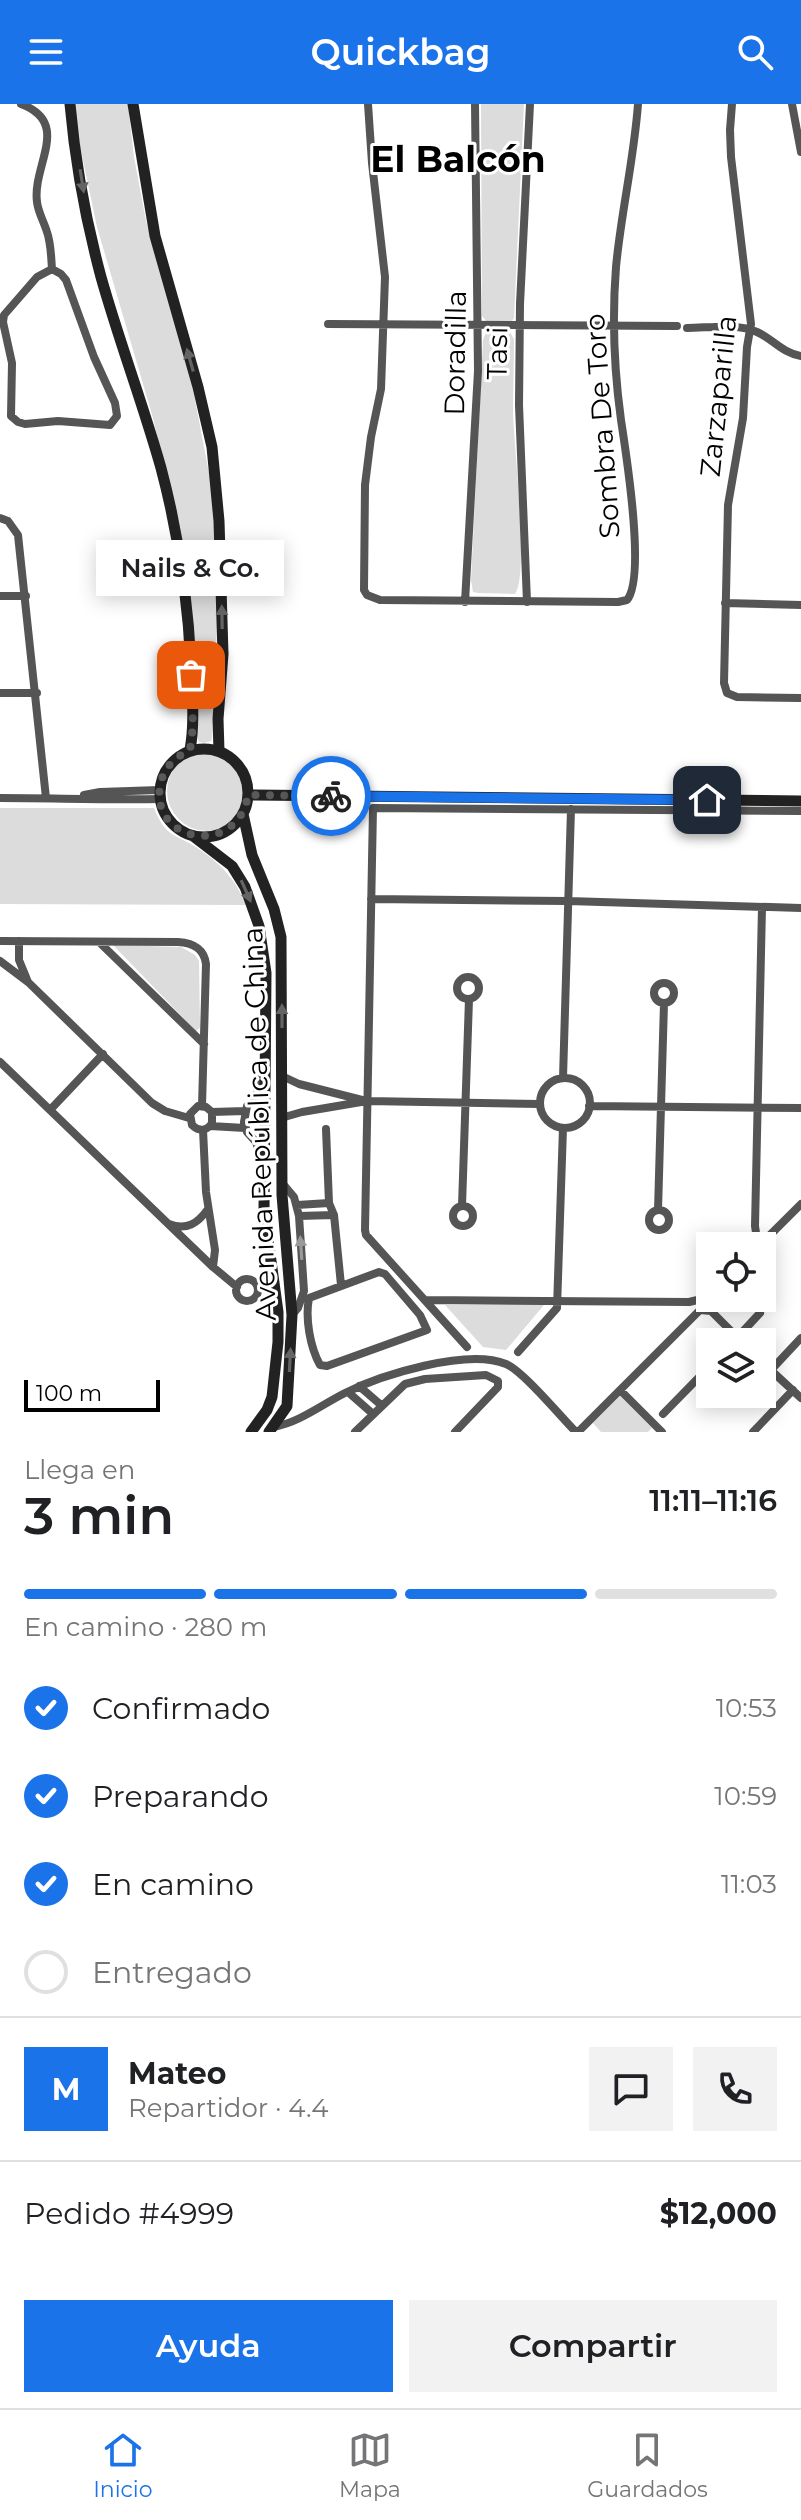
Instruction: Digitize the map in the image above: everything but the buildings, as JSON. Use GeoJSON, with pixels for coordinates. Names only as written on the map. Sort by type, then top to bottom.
{"type":"FeatureCollection","features":[{"type":"Feature","properties":{"kind":"main road"},"geometry":{"type":"LineString","coordinates":[[70,104],[86,212],[99,269],[161,469],[175,528],[190,648],[193,726],[190,750]]}},
{"type":"Feature","properties":{"kind":"main road"},"geometry":{"type":"LineString","coordinates":[[133,104],[155,236],[212,447],[219,521],[223,654],[219,751]]}},
{"type":"Feature","properties":{"kind":"main road"},"geometry":{"type":"LineString","coordinates":[[205,748],[219,751],[238,763],[248,784],[243,814],[236,823],[216,835],[193,836],[171,822],[163,812],[159,795],[162,777],[178,756],[190,750],[205,748]]}},
{"type":"Feature","properties":{"kind":"main road"},"geometry":{"type":"LineString","coordinates":[[248,795],[801,801]]}},
{"type":"Feature","properties":{"kind":"main road","name":"Avenida República de China"},"geometry":{"type":"LineString","coordinates":[[243,814],[252,855],[274,909],[281,937],[281,1183],[292,1315],[288,1400],[272,1430]]}},
{"type":"Feature","properties":{"kind":"main road","name":"Avenida República de China"},"geometry":{"type":"LineString","coordinates":[[193,836],[232,866],[259,926],[266,973],[265,1229],[276,1295],[278,1342],[272,1397],[267,1410],[251,1432]]}},
{"type":"Feature","properties":{"kind":"street"},"geometry":{"type":"LineString","coordinates":[[21,104],[38,112],[47,128],[46,148],[36,189],[38,210],[49,240],[52,269],[66,280],[94,357],[115,403],[117,416],[110,425],[58,421],[25,424],[11,416],[12,363],[4,315],[37,277],[52,269]]}},
{"type":"Feature","properties":{"kind":"street"},"geometry":{"type":"LineString","coordinates":[[368,104],[385,277],[385,325],[381,389],[365,485],[363,584],[367,595],[380,600],[527,602]]}},
{"type":"Feature","properties":{"kind":"street","name":"Doradilla"},"geometry":{"type":"LineString","coordinates":[[465,602],[479,326],[475,104]]}},
{"type":"Feature","properties":{"kind":"street","name":"Tasi"},"geometry":{"type":"LineString","coordinates":[[527,602],[519,326],[530,104]]}},
{"type":"Feature","properties":{"kind":"street","name":"Sombra De Toro"},"geometry":{"type":"LineString","coordinates":[[527,602],[618,602],[627,600],[634,587],[632,511],[617,390],[614,326],[616,266],[638,104]]}},
{"type":"Feature","properties":{"kind":"street","name":"Zarzaparilla"},"geometry":{"type":"LineString","coordinates":[[732,104],[730,143],[751,330],[747,347],[743,418],[730,492],[724,683],[727,693],[737,697],[801,698]]}},
{"type":"Feature","properties":{"kind":"street"},"geometry":{"type":"LineString","coordinates":[[792,104],[801,152]]}},
{"type":"Feature","properties":{"kind":"street"},"geometry":{"type":"LineString","coordinates":[[328,324],[677,326]]}},
{"type":"Feature","properties":{"kind":"street"},"geometry":{"type":"LineString","coordinates":[[687,328],[751,330],[791,354],[801,356]]}},
{"type":"Feature","properties":{"kind":"street"},"geometry":{"type":"LineString","coordinates":[[0,518],[8,521],[17,531],[46,798]]}},
{"type":"Feature","properties":{"kind":"street"},"geometry":{"type":"LineString","coordinates":[[0,596],[26,596]]}},
{"type":"Feature","properties":{"kind":"street"},"geometry":{"type":"LineString","coordinates":[[725,603],[801,605]]}},
{"type":"Feature","properties":{"kind":"street"},"geometry":{"type":"LineString","coordinates":[[0,693],[37,693]]}},
{"type":"Feature","properties":{"kind":"street"},"geometry":{"type":"LineString","coordinates":[[76,797],[100,792],[159,795]]}},
{"type":"Feature","properties":{"kind":"street"},"geometry":{"type":"LineString","coordinates":[[0,798],[76,797],[101,800],[159,795]]}},
{"type":"Feature","properties":{"kind":"street"},"geometry":{"type":"LineString","coordinates":[[467,1347],[366,1235],[365,1230],[373,808],[801,811]]}},
{"type":"Feature","properties":{"kind":"street"},"geometry":{"type":"LineString","coordinates":[[563,1078],[571,809]]}},
{"type":"Feature","properties":{"kind":"street"},"geometry":{"type":"LineString","coordinates":[[371,899],[801,908]]}},
{"type":"Feature","properties":{"kind":"street"},"geometry":{"type":"LineString","coordinates":[[756,1232],[762,907]]}},
{"type":"Feature","properties":{"kind":"street"},"geometry":{"type":"LineString","coordinates":[[0,941],[185,942],[200,949],[206,964],[202,1106]]}},
{"type":"Feature","properties":{"kind":"street"},"geometry":{"type":"LineString","coordinates":[[19,941],[19,960],[28,982]]}},
{"type":"Feature","properties":{"kind":"street"},"geometry":{"type":"LineString","coordinates":[[98,941],[204,1044]]}},
{"type":"Feature","properties":{"kind":"street"},"geometry":{"type":"LineString","coordinates":[[0,961],[28,982],[152,1103],[165,1111],[189,1118],[195,1128],[245,1128]]}},
{"type":"Feature","properties":{"kind":"street"},"geometry":{"type":"LineString","coordinates":[[462,1206],[469,999]]}},
{"type":"Feature","properties":{"kind":"street"},"geometry":{"type":"LineString","coordinates":[[658,1210],[664,1003]]}},
{"type":"Feature","properties":{"kind":"street"},"geometry":{"type":"LineString","coordinates":[[263,1166],[256,1142],[245,1128],[245,1111],[257,1094],[266,1040]]}},
{"type":"Feature","properties":{"kind":"street"},"geometry":{"type":"LineString","coordinates":[[50,1110],[103,1054]]}},
{"type":"Feature","properties":{"kind":"street"},"geometry":{"type":"LineString","coordinates":[[0,1062],[165,1222],[237,1287]]}},
{"type":"Feature","properties":{"kind":"street"},"geometry":{"type":"LineString","coordinates":[[282,1076],[299,1084],[367,1101]]}},
{"type":"Feature","properties":{"kind":"street"},"geometry":{"type":"LineString","coordinates":[[563,1078],[584,1087],[589,1106],[586,1117],[580,1123],[563,1128],[545,1119],[539,1104],[549,1083],[563,1078]]}},
{"type":"Feature","properties":{"kind":"street"},"geometry":{"type":"LineString","coordinates":[[281,1118],[367,1101],[539,1104]]}},
{"type":"Feature","properties":{"kind":"street"},"geometry":{"type":"LineString","coordinates":[[202,1106],[212,1112],[245,1111]]}},
{"type":"Feature","properties":{"kind":"street"},"geometry":{"type":"LineString","coordinates":[[189,1118],[192,1110],[202,1106]]}},
{"type":"Feature","properties":{"kind":"street"},"geometry":{"type":"LineString","coordinates":[[589,1106],[801,1108]]}},
{"type":"Feature","properties":{"kind":"street"},"geometry":{"type":"LineString","coordinates":[[212,1112],[214,1119],[206,1128],[208,1208],[215,1250],[213,1267]]}},
{"type":"Feature","properties":{"kind":"street"},"geometry":{"type":"LineString","coordinates":[[518,1352],[554,1313],[558,1300],[563,1128]]}},
{"type":"Feature","properties":{"kind":"street"},"geometry":{"type":"LineString","coordinates":[[326,1129],[329,1203],[334,1215],[341,1285]]}},
{"type":"Feature","properties":{"kind":"street"},"geometry":{"type":"LineString","coordinates":[[281,1183],[294,1197],[299,1216],[304,1291],[292,1315]]}},
{"type":"Feature","properties":{"kind":"street"},"geometry":{"type":"LineString","coordinates":[[297,1205],[329,1203]]}},
{"type":"Feature","properties":{"kind":"street"},"geometry":{"type":"LineString","coordinates":[[772,1232],[801,1204]]}},
{"type":"Feature","properties":{"kind":"street"},"geometry":{"type":"LineString","coordinates":[[165,1222],[186,1227],[197,1222],[208,1208]]}},
{"type":"Feature","properties":{"kind":"street"},"geometry":{"type":"LineString","coordinates":[[299,1216],[334,1215]]}},
{"type":"Feature","properties":{"kind":"street"},"geometry":{"type":"LineString","coordinates":[[383,1272],[420,1315],[427,1330],[327,1366],[320,1365],[312,1345],[309,1298],[341,1285],[383,1272]]}},
{"type":"Feature","properties":{"kind":"street"},"geometry":{"type":"LineString","coordinates":[[425,1300],[696,1300]]}},
{"type":"Feature","properties":{"kind":"street"},"geometry":{"type":"LineString","coordinates":[[272,1430],[294,1422],[359,1386],[389,1375],[430,1365],[472,1360],[505,1364],[577,1432],[695,1313],[706,1309],[711,1311],[726,1328]]}},
{"type":"Feature","properties":{"kind":"street"},"geometry":{"type":"LineString","coordinates":[[747,1328],[760,1313]]}},
{"type":"Feature","properties":{"kind":"street"},"geometry":{"type":"LineString","coordinates":[[776,1365],[801,1338]]}},
{"type":"Feature","properties":{"kind":"street"},"geometry":{"type":"LineString","coordinates":[[355,1432],[399,1387],[412,1381],[486,1375],[498,1381],[498,1387],[455,1432]]}},
{"type":"Feature","properties":{"kind":"street"},"geometry":{"type":"LineString","coordinates":[[776,1375],[801,1398]]}},
{"type":"Feature","properties":{"kind":"street"},"geometry":{"type":"LineString","coordinates":[[663,1414],[696,1380]]}},
{"type":"Feature","properties":{"kind":"street"},"geometry":{"type":"LineString","coordinates":[[359,1386],[381,1405]]}},
{"type":"Feature","properties":{"kind":"street"},"geometry":{"type":"LineString","coordinates":[[620,1390],[658,1431]]}},
{"type":"Feature","properties":{"kind":"street"},"geometry":{"type":"LineString","coordinates":[[753,1432],[793,1390]]}},
{"type":"Feature","properties":{"kind":"street"},"geometry":{"type":"LineString","coordinates":[[348,1392],[373,1414]]}},
{"type":"Feature","properties":{"kind":"shaded area"},"geometry":{"type":"Polygon","coordinates":[[[74,104],[128,104],[146,221],[192,384],[213,494],[218,603],[212,738],[204,743],[199,742],[197,737],[175,515],[153,418],[97,227],[74,104]]]}},
{"type":"Feature","properties":{"kind":"shaded area"},"geometry":{"type":"Polygon","coordinates":[[[481,104],[524,104],[512,321],[487,322],[482,316],[481,104]]]}},
{"type":"Feature","properties":{"kind":"shaded area"},"geometry":{"type":"Polygon","coordinates":[[[486,332],[510,332],[514,339],[513,414],[521,537],[519,583],[515,594],[473,592],[471,580],[483,340],[486,332]]]}},
{"type":"Feature","properties":{"kind":"shaded area"},"geometry":{"type":"Polygon","coordinates":[[[207,751],[222,754],[235,763],[244,776],[247,791],[244,806],[235,819],[222,828],[207,831],[192,828],[179,819],[170,806],[167,791],[170,776],[179,763],[192,754],[207,751]]]}},
{"type":"Feature","properties":{"kind":"shaded area"},"geometry":{"type":"Polygon","coordinates":[[[0,808],[154,808],[169,831],[223,869],[246,905],[0,904],[0,808]]]}},
{"type":"Feature","properties":{"kind":"shaded area"},"geometry":{"type":"Polygon","coordinates":[[[113,945],[181,947],[195,955],[199,961],[200,1028],[196,1031],[113,945]]]}},
{"type":"Feature","properties":{"kind":"shaded area"},"geometry":{"type":"Polygon","coordinates":[[[445,1305],[544,1305],[506,1350],[483,1347],[445,1305]]]}},
{"type":"Feature","properties":{"kind":"shaded area"},"geometry":{"type":"Polygon","coordinates":[[[620,1396],[652,1428],[648,1432],[601,1432],[593,1423],[620,1396]]]}},
{"type":"Feature","properties":{"kind":"way so far"},"geometry":{"type":"LineString","coordinates":[[191,675],[193,726],[190,750],[168,766],[159,790],[163,812],[181,831],[205,837],[227,830],[243,814],[248,795],[331,796]]}},
{"type":"Feature","properties":{"kind":"place","name":"Nails & Co."},"geometry":{"type":"Point","coordinates":[191,675]}},
{"type":"Feature","properties":{"kind":"district","name":"El Balcón"},"geometry":{"type":"Point","coordinates":[458,159]}},
{"type":"Feature","properties":{"kind":"route"},"geometry":{"type":"LineString","coordinates":[[331,796],[707,800]]}}]}
